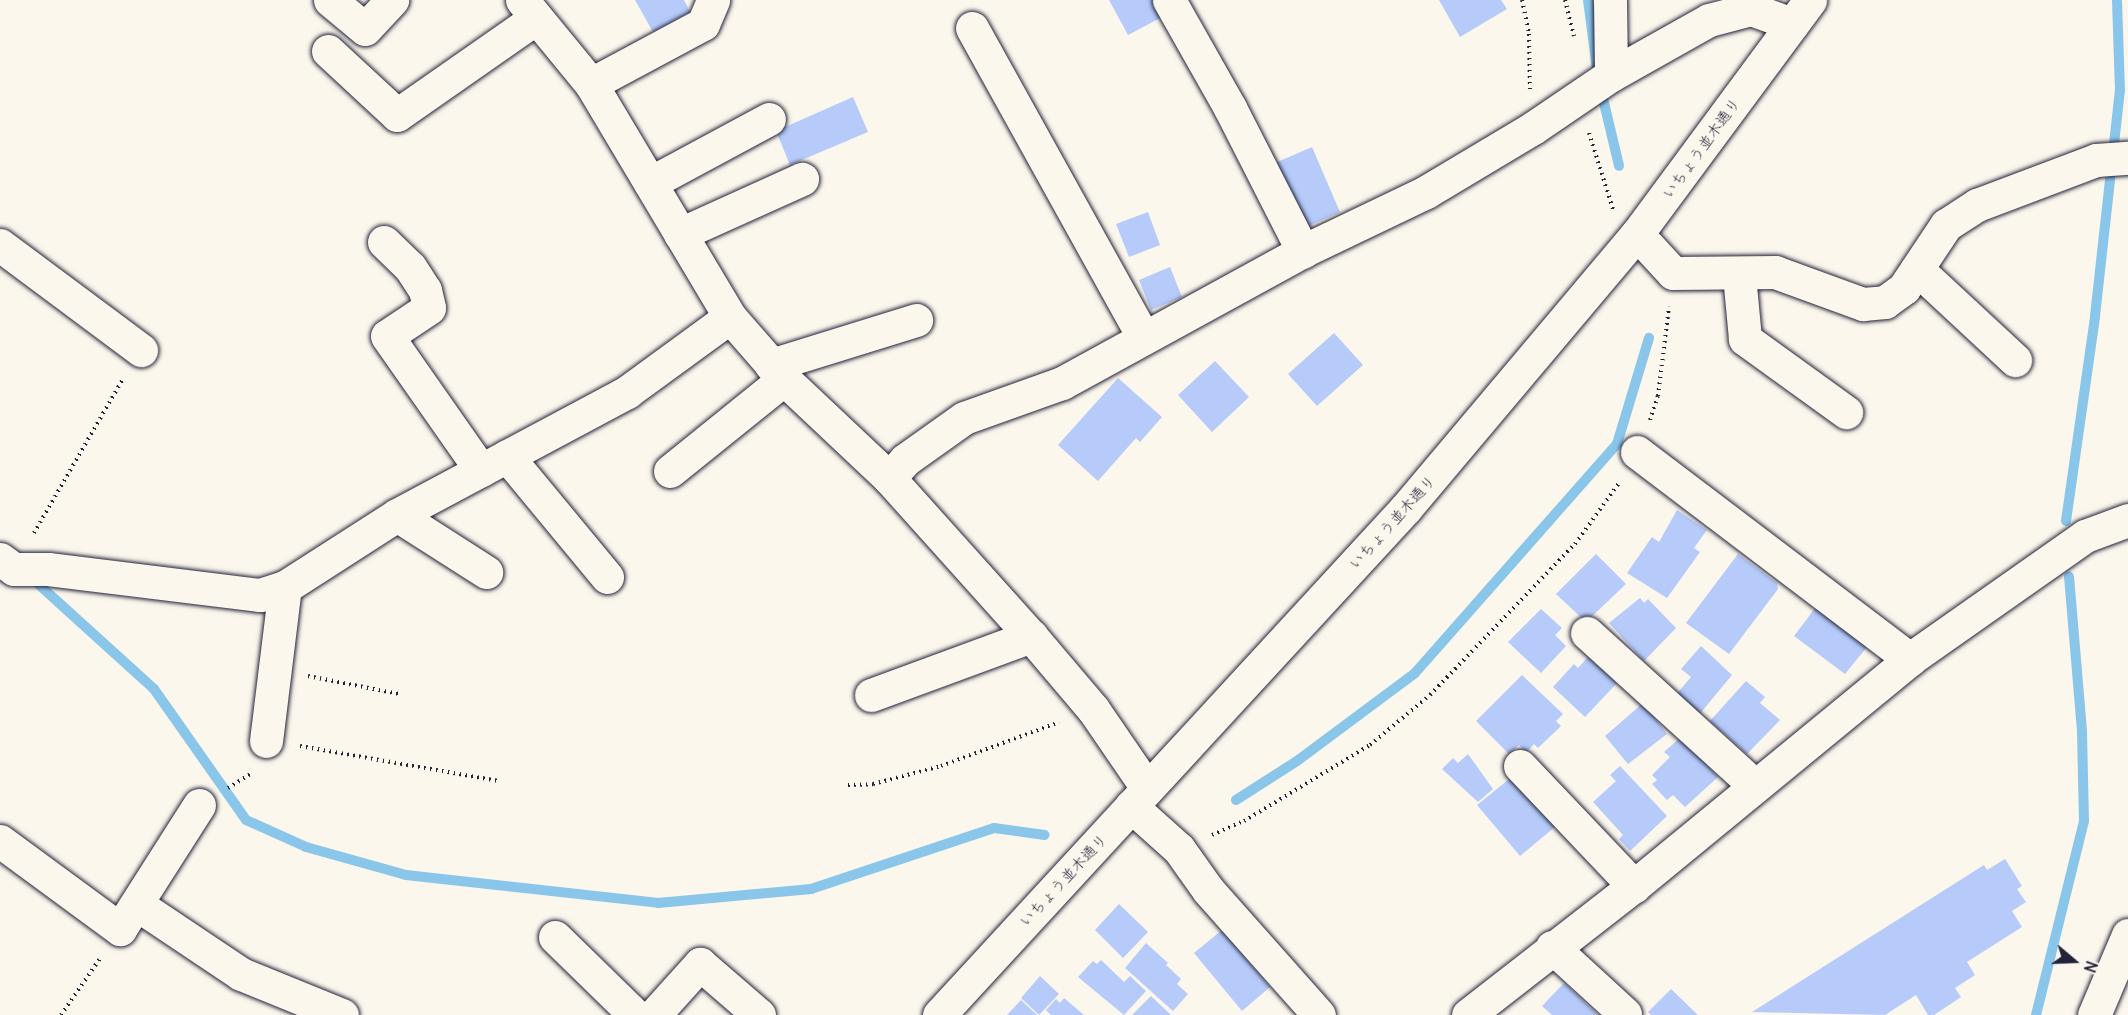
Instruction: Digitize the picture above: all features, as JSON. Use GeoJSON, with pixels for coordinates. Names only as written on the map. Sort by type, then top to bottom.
{"type":"FeatureCollection","features":[{"type":"Feature","properties":{"kind":"street"},"geometry":{"type":"LineString","coordinates":[[330,0],[365,29],[392,0]]}},
{"type":"Feature","properties":{"kind":"street"},"geometry":{"type":"LineString","coordinates":[[591,84],[703,24],[714,0]]}},
{"type":"Feature","properties":{"kind":"street"},"geometry":{"type":"LineString","coordinates":[[1169,0],[1230,108],[1303,251]]}},
{"type":"Feature","properties":{"kind":"street"},"geometry":{"type":"LineString","coordinates":[[1592,87],[1610,0]]}},
{"type":"Feature","properties":{"kind":"street"},"geometry":{"type":"LineString","coordinates":[[328,51],[397,115],[529,9],[591,84],[730,317],[777,372],[890,477],[1093,709],[1139,797],[1208,890],[1319,1015]]}},
{"type":"Feature","properties":{"kind":"street"},"geometry":{"type":"LineString","coordinates":[[890,477],[905,460],[964,418],[1062,383],[1303,251],[1426,192],[1533,128],[1592,87],[1709,20],[1751,9],[1801,12]]}},
{"type":"Feature","properties":{"kind":"street","name":"いちょう並木通り"},"geometry":{"type":"LineString","coordinates":[[939,1015],[1406,508],[1626,223],[1801,12]]}},
{"type":"Feature","properties":{"kind":"street"},"geometry":{"type":"LineString","coordinates":[[972,28],[1143,337]]}},
{"type":"Feature","properties":{"kind":"street"},"geometry":{"type":"LineString","coordinates":[[650,183],[769,119]]}},
{"type":"Feature","properties":{"kind":"street"},"geometry":{"type":"LineString","coordinates":[[1626,223],[1673,273],[1739,275],[1775,272],[1863,304],[1885,302],[1904,288],[1946,225],[1977,205],[2096,160],[2128,158]]}},
{"type":"Feature","properties":{"kind":"street"},"geometry":{"type":"LineString","coordinates":[[680,234],[802,178]]}},
{"type":"Feature","properties":{"kind":"street"},"geometry":{"type":"LineString","coordinates":[[384,242],[410,267],[425,290],[429,308],[387,336],[494,463],[607,577]]}},
{"type":"Feature","properties":{"kind":"street"},"geometry":{"type":"LineString","coordinates":[[0,245],[141,350]]}},
{"type":"Feature","properties":{"kind":"street"},"geometry":{"type":"LineString","coordinates":[[1917,269],[2015,360]]}},
{"type":"Feature","properties":{"kind":"street"},"geometry":{"type":"LineString","coordinates":[[1739,275],[1745,339],[1846,412]]}},
{"type":"Feature","properties":{"kind":"street"},"geometry":{"type":"LineString","coordinates":[[7,564],[260,595],[285,587],[397,515],[627,392],[730,317]]}},
{"type":"Feature","properties":{"kind":"street"},"geometry":{"type":"LineString","coordinates":[[670,471],[777,372],[916,320]]}},
{"type":"Feature","properties":{"kind":"street"},"geometry":{"type":"LineString","coordinates":[[1637,452],[1910,659]]}},
{"type":"Feature","properties":{"kind":"street"},"geometry":{"type":"LineString","coordinates":[[397,515],[486,572]]}},
{"type":"Feature","properties":{"kind":"street"},"geometry":{"type":"LineString","coordinates":[[1468,1015],[1552,947],[1634,886],[1910,659],[2085,536],[2128,520]]}},
{"type":"Feature","properties":{"kind":"street"},"geometry":{"type":"LineString","coordinates":[[266,741],[285,587]]}},
{"type":"Feature","properties":{"kind":"street"},"geometry":{"type":"LineString","coordinates":[[1587,633],[1755,786]]}},
{"type":"Feature","properties":{"kind":"street"},"geometry":{"type":"LineString","coordinates":[[871,695],[1031,636]]}},
{"type":"Feature","properties":{"kind":"street"},"geometry":{"type":"LineString","coordinates":[[1520,766],[1634,886]]}},
{"type":"Feature","properties":{"kind":"street"},"geometry":{"type":"LineString","coordinates":[[129,917],[199,805]]}},
{"type":"Feature","properties":{"kind":"street"},"geometry":{"type":"LineString","coordinates":[[0,841],[129,917],[241,974],[339,1015]]}},
{"type":"Feature","properties":{"kind":"street"},"geometry":{"type":"LineString","coordinates":[[2094,1015],[2128,935]]}},
{"type":"Feature","properties":{"kind":"street"},"geometry":{"type":"LineString","coordinates":[[555,937],[634,1015]]}},
{"type":"Feature","properties":{"kind":"street"},"geometry":{"type":"LineString","coordinates":[[1552,947],[1625,1014]]}},
{"type":"Feature","properties":{"kind":"street"},"geometry":{"type":"LineString","coordinates":[[654,1015],[700,964],[759,1015]]}},
{"type":"Feature","properties":{"kind":"path"},"geometry":{"type":"LineString","coordinates":[[1522,0],[1529,34],[1533,128]]}},
{"type":"Feature","properties":{"kind":"path"},"geometry":{"type":"LineString","coordinates":[[1565,0],[1573,36]]}},
{"type":"Feature","properties":{"kind":"path"},"geometry":{"type":"LineString","coordinates":[[1592,87],[1626,223]]}},
{"type":"Feature","properties":{"kind":"path"},"geometry":{"type":"LineString","coordinates":[[1179,849],[1244,821],[1370,745],[1430,695],[1575,544],[1637,452],[1658,396],[1673,273]]}},
{"type":"Feature","properties":{"kind":"path"},"geometry":{"type":"LineString","coordinates":[[7,564],[141,350]]}},
{"type":"Feature","properties":{"kind":"path"},"geometry":{"type":"LineString","coordinates":[[274,670],[399,694]]}},
{"type":"Feature","properties":{"kind":"path"},"geometry":{"type":"LineString","coordinates":[[848,785],[873,784],[941,766],[1093,709]]}},
{"type":"Feature","properties":{"kind":"path"},"geometry":{"type":"LineString","coordinates":[[266,741],[499,781]]}},
{"type":"Feature","properties":{"kind":"path"},"geometry":{"type":"LineString","coordinates":[[61,1015],[129,917]]}},
{"type":"Feature","properties":{"kind":"building"},"geometry":{"type":"Polygon","coordinates":[[[635,0],[684,0],[690,12],[653,32],[635,0]]]}},
{"type":"Feature","properties":{"kind":"building"},"geometry":{"type":"Polygon","coordinates":[[[1109,0],[1155,0],[1164,16],[1128,35],[1109,0]]]}},
{"type":"Feature","properties":{"kind":"building"},"geometry":{"type":"Polygon","coordinates":[[[1439,0],[1501,0],[1507,9],[1460,37],[1439,0]]]}},
{"type":"Feature","properties":{"kind":"building"},"geometry":{"type":"Polygon","coordinates":[[[853,97],[868,132],[790,165],[776,131],[853,97]]]}},
{"type":"Feature","properties":{"kind":"building"},"geometry":{"type":"Polygon","coordinates":[[[1312,147],[1340,212],[1304,228],[1275,163],[1312,147]]]}},
{"type":"Feature","properties":{"kind":"building"},"geometry":{"type":"Polygon","coordinates":[[[1148,212],[1160,245],[1129,257],[1116,224],[1148,212]]]}},
{"type":"Feature","properties":{"kind":"building"},"geometry":{"type":"Polygon","coordinates":[[[1170,267],[1182,297],[1151,310],[1139,280],[1170,267]]]}},
{"type":"Feature","properties":{"kind":"building"},"geometry":{"type":"Polygon","coordinates":[[[1334,333],[1363,365],[1317,406],[1288,374],[1334,333]]]}},
{"type":"Feature","properties":{"kind":"building"},"geometry":{"type":"Polygon","coordinates":[[[1215,361],[1249,397],[1212,432],[1178,395],[1215,361]]]}},
{"type":"Feature","properties":{"kind":"building"},"geometry":{"type":"Polygon","coordinates":[[[1118,378],[1162,417],[1140,442],[1136,438],[1098,481],[1058,445],[1118,378]]]}},
{"type":"Feature","properties":{"kind":"building"},"geometry":{"type":"Polygon","coordinates":[[[1677,510],[1707,530],[1694,548],[1700,552],[1667,598],[1627,573],[1652,537],[1659,542],[1677,510]]]}},
{"type":"Feature","properties":{"kind":"building"},"geometry":{"type":"Polygon","coordinates":[[[1596,554],[1626,584],[1586,622],[1556,594],[1596,554]]]}},
{"type":"Feature","properties":{"kind":"building"},"geometry":{"type":"Polygon","coordinates":[[[1738,554],[1777,583],[1778,589],[1729,654],[1686,623],[1738,554]]]}},
{"type":"Feature","properties":{"kind":"building"},"geometry":{"type":"Polygon","coordinates":[[[1640,598],[1644,603],[1648,599],[1676,628],[1644,661],[1609,623],[1640,598]]]}},
{"type":"Feature","properties":{"kind":"building"},"geometry":{"type":"Polygon","coordinates":[[[1819,603],[1837,617],[1833,621],[1867,647],[1845,674],[1794,636],[1819,603]]]}},
{"type":"Feature","properties":{"kind":"building"},"geometry":{"type":"Polygon","coordinates":[[[1541,609],[1562,628],[1555,635],[1566,646],[1541,673],[1508,642],[1541,609]]]}},
{"type":"Feature","properties":{"kind":"building"},"geometry":{"type":"Polygon","coordinates":[[[1701,646],[1732,675],[1698,716],[1675,696],[1691,677],[1681,669],[1701,646]]]}},
{"type":"Feature","properties":{"kind":"building"},"geometry":{"type":"Polygon","coordinates":[[[1588,657],[1617,683],[1585,717],[1553,687],[1574,664],[1578,668],[1588,657]]]}},
{"type":"Feature","properties":{"kind":"building"},"geometry":{"type":"Polygon","coordinates":[[[1522,675],[1563,714],[1556,721],[1561,726],[1538,748],[1534,744],[1526,753],[1519,745],[1509,754],[1476,721],[1522,675]]]}},
{"type":"Feature","properties":{"kind":"building"},"geometry":{"type":"Polygon","coordinates":[[[1746,681],[1765,697],[1760,703],[1780,720],[1747,754],[1710,721],[1746,681]]]}},
{"type":"Feature","properties":{"kind":"building"},"geometry":{"type":"Polygon","coordinates":[[[1643,703],[1667,734],[1628,764],[1605,736],[1643,703]]]}},
{"type":"Feature","properties":{"kind":"building"},"geometry":{"type":"Polygon","coordinates":[[[1681,737],[1718,777],[1685,807],[1673,795],[1667,800],[1652,784],[1657,780],[1652,775],[1670,757],[1664,752],[1681,737]]]}},
{"type":"Feature","properties":{"kind":"building"},"geometry":{"type":"Polygon","coordinates":[[[1468,754],[1493,789],[1478,802],[1442,769],[1453,758],[1458,763],[1468,754]]]}},
{"type":"Feature","properties":{"kind":"building"},"geometry":{"type":"Polygon","coordinates":[[[1620,766],[1667,816],[1630,851],[1619,839],[1623,835],[1593,802],[1616,781],[1610,775],[1620,766]]]}},
{"type":"Feature","properties":{"kind":"building"},"geometry":{"type":"Polygon","coordinates":[[[1513,776],[1556,826],[1520,856],[1477,805],[1513,776]]]}},
{"type":"Feature","properties":{"kind":"building"},"geometry":{"type":"Polygon","coordinates":[[[2005,859],[2022,886],[2017,889],[2026,902],[2012,911],[2022,927],[1967,962],[1975,975],[1955,988],[1961,997],[1934,1015],[1928,1015],[1916,995],[1885,1015],[1752,1012],[1984,865],[1987,870],[2005,859]]]}},
{"type":"Feature","properties":{"kind":"building"},"geometry":{"type":"Polygon","coordinates":[[[1119,904],[1148,932],[1123,958],[1095,930],[1119,904]]]}},
{"type":"Feature","properties":{"kind":"building"},"geometry":{"type":"Polygon","coordinates":[[[1222,930],[1270,987],[1242,1011],[1194,953],[1222,930]]]}},
{"type":"Feature","properties":{"kind":"building"},"geometry":{"type":"Polygon","coordinates":[[[1146,943],[1168,963],[1166,965],[1181,979],[1177,984],[1188,994],[1173,1011],[1125,968],[1146,943]]]}},
{"type":"Feature","properties":{"kind":"building"},"geometry":{"type":"Polygon","coordinates":[[[1101,960],[1124,982],[1130,976],[1146,991],[1124,1015],[1078,977],[1093,961],[1097,964],[1101,960]]]}},
{"type":"Feature","properties":{"kind":"building"},"geometry":{"type":"Polygon","coordinates":[[[1040,976],[1059,994],[1039,1015],[1021,998],[1040,976]]]}},
{"type":"Feature","properties":{"kind":"building"},"geometry":{"type":"Polygon","coordinates":[[[1564,983],[1598,1015],[1552,1015],[1542,1006],[1564,983]]]}},
{"type":"Feature","properties":{"kind":"building"},"geometry":{"type":"Polygon","coordinates":[[[1671,989],[1698,1015],[1651,1015],[1648,1012],[1671,989]]]}},
{"type":"Feature","properties":{"kind":"building"},"geometry":{"type":"Polygon","coordinates":[[[1151,996],[1171,1015],[1132,1015],[1151,996]]]}},
{"type":"Feature","properties":{"kind":"building"},"geometry":{"type":"Polygon","coordinates":[[[1064,998],[1084,1015],[1051,1015],[1046,1010],[1056,999],[1060,1003],[1064,998]]]}},
{"type":"Feature","properties":{"kind":"building"},"geometry":{"type":"Polygon","coordinates":[[[1021,1000],[1037,1015],[1007,1015],[1021,1000]]]}},
{"type":"Feature","properties":{"kind":"waterway"},"geometry":{"type":"LineString","coordinates":[[1588,0],[1597,68]]}},
{"type":"Feature","properties":{"kind":"waterway"},"geometry":{"type":"LineString","coordinates":[[2066,521],[2095,316],[2120,91],[2117,0]]}},
{"type":"Feature","properties":{"kind":"waterway"},"geometry":{"type":"LineString","coordinates":[[1600,86],[1619,166]]}},
{"type":"Feature","properties":{"kind":"waterway"},"geometry":{"type":"LineString","coordinates":[[1236,800],[1297,761],[1415,673],[1617,444],[1649,338]]}},
{"type":"Feature","properties":{"kind":"waterway"},"geometry":{"type":"LineString","coordinates":[[2036,1015],[2084,821],[2082,731],[2069,577]]}},
{"type":"Feature","properties":{"kind":"waterway"},"geometry":{"type":"LineString","coordinates":[[36,582],[154,689],[246,820],[306,847],[406,875],[658,903],[811,889],[994,828],[1045,835]]}}]}
